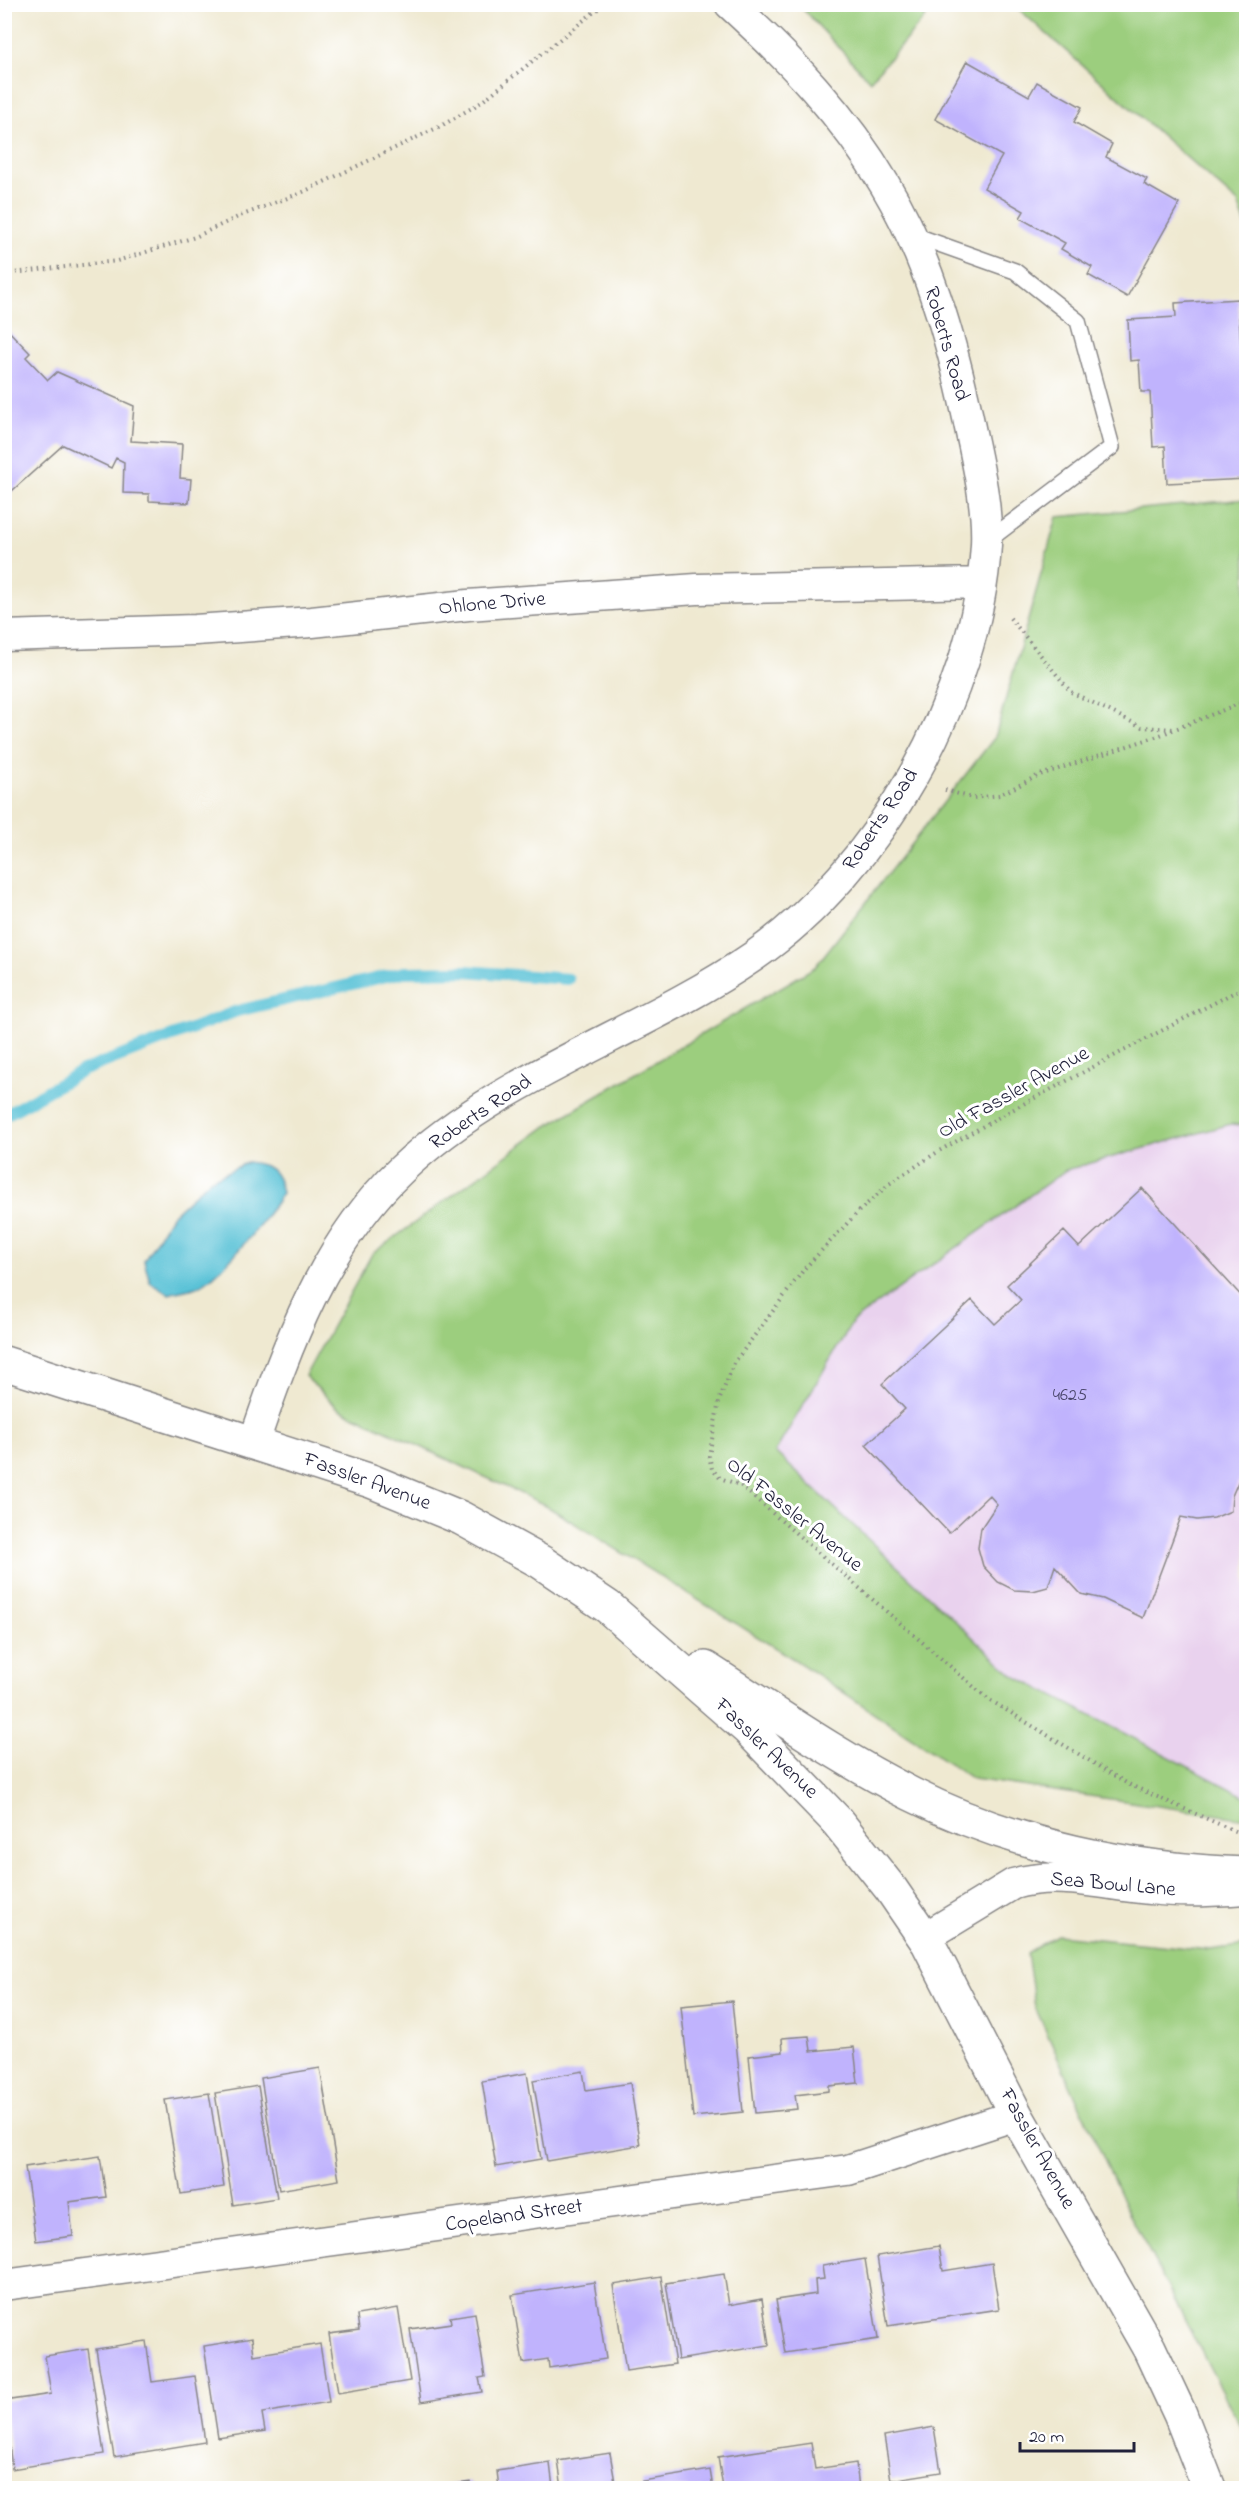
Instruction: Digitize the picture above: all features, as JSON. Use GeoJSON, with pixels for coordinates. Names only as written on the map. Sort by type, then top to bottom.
{"type":"FeatureCollection","features":[{"type":"Feature","properties":{"kind":"street","name":"Roberts Road"},"geometry":{"type":"LineString","coordinates":[[254,1442],[286,1352],[315,1290],[351,1229],[401,1170],[466,1119],[505,1094],[644,1021],[753,957],[804,918],[855,864],[897,804],[931,739],[958,675],[972,628],[986,542],[984,505],[962,392],[946,333],[911,234],[885,184],[853,135],[813,86],[730,4]]}},
{"type":"Feature","properties":{"kind":"street","name":"Ohlone Drive"},"geometry":{"type":"LineString","coordinates":[[4,636],[195,630],[468,605],[697,588],[981,583]]}},
{"type":"Feature","properties":{"kind":"street","name":"Fassler Avenue"},"geometry":{"type":"LineString","coordinates":[[4,1363],[371,1481],[461,1518],[541,1562],[608,1607],[720,1704],[806,1786],[865,1855],[924,1938],[960,2003],[1016,2115],[1149,2348],[1180,2414],[1209,2488]]}},
{"type":"Feature","properties":{"kind":"street"},"geometry":{"type":"LineString","coordinates":[[608,1607],[849,1760],[941,1808],[1037,1842],[1097,1857],[1165,1868],[1246,1874]]}},
{"type":"Feature","properties":{"kind":"street","name":"Sea Bowl Lane"},"geometry":{"type":"LineString","coordinates":[[924,1938],[1006,1888],[1026,1880],[1068,1879],[1185,1891],[1246,1889]]}},
{"type":"Feature","properties":{"kind":"street","name":"Copeland Street"},"geometry":{"type":"LineString","coordinates":[[4,2285],[848,2170],[1016,2115]]}},
{"type":"Feature","properties":{"kind":"lane"},"geometry":{"type":"LineString","coordinates":[[911,234],[1015,271],[1078,321],[1112,447],[986,542]]}},
{"type":"Feature","properties":{"kind":"path"},"geometry":{"type":"LineString","coordinates":[[4,274],[117,261],[195,237],[240,216],[303,192],[443,125],[480,103],[604,4]]}},
{"type":"Feature","properties":{"kind":"path"},"geometry":{"type":"LineString","coordinates":[[981,583],[1071,692],[1142,727],[1175,729]]}},
{"type":"Feature","properties":{"kind":"path"},"geometry":{"type":"LineString","coordinates":[[911,777],[964,798],[1000,795],[1037,776],[1175,729],[1246,701]]}},
{"type":"Feature","properties":{"kind":"path","name":"Old Fassler Avenue"},"geometry":{"type":"LineString","coordinates":[[1246,986],[1010,1111],[889,1184],[858,1212],[805,1268],[734,1363],[719,1401],[709,1456],[712,1469],[720,1478],[740,1485],[988,1699],[1128,1784],[1246,1836]]}},
{"type":"Feature","properties":{"kind":"shaded area"},"geometry":{"type":"Polygon","coordinates":[[[1232,1124],[1246,1126],[1246,1797],[1013,1675],[775,1452],[853,1321],[1066,1170],[1232,1124]]]}},
{"type":"Feature","properties":{"kind":"green space"},"geometry":{"type":"Polygon","coordinates":[[[799,5],[936,5],[870,81],[799,5]]]}},
{"type":"Feature","properties":{"kind":"green space"},"geometry":{"type":"Polygon","coordinates":[[[1014,5],[1246,5],[1246,225],[1238,203],[1014,5]]]}},
{"type":"Feature","properties":{"kind":"green space"},"geometry":{"type":"Polygon","coordinates":[[[1246,499],[1246,1126],[1231,1124],[1066,1170],[853,1321],[775,1452],[1013,1675],[1246,1797],[1246,1819],[973,1779],[795,1660],[545,1505],[338,1408],[305,1376],[372,1254],[547,1126],[815,967],[995,737],[1057,517],[1246,499]]]}},
{"type":"Feature","properties":{"kind":"green space"},"geometry":{"type":"Polygon","coordinates":[[[1057,1935],[1210,1950],[1246,1945],[1246,2437],[1123,2201],[1035,2007],[1027,1953],[1057,1935]]]}},
{"type":"Feature","properties":{"kind":"water"},"geometry":{"type":"Polygon","coordinates":[[[248,1162],[272,1170],[278,1179],[282,1193],[255,1230],[231,1259],[197,1287],[169,1294],[150,1282],[144,1260],[171,1216],[210,1180],[248,1162]]]}},
{"type":"Feature","properties":{"kind":"building"},"geometry":{"type":"Polygon","coordinates":[[[967,61],[1029,96],[1037,82],[1082,107],[1074,122],[1112,144],[1106,157],[1147,179],[1144,184],[1179,204],[1127,297],[1088,275],[1092,267],[1061,249],[1065,243],[1020,218],[1024,211],[984,188],[1002,156],[935,119],[967,61]]]}},
{"type":"Feature","properties":{"kind":"building"},"geometry":{"type":"Polygon","coordinates":[[[1238,299],[1241,348],[1246,347],[1246,479],[1167,483],[1165,446],[1153,447],[1150,392],[1141,392],[1139,360],[1130,361],[1128,320],[1176,317],[1175,303],[1238,299]]]}},
{"type":"Feature","properties":{"kind":"building"},"geometry":{"type":"Polygon","coordinates":[[[4,326],[30,353],[26,357],[48,380],[57,372],[134,406],[131,441],[182,444],[180,478],[191,479],[189,503],[149,501],[149,494],[123,493],[124,462],[116,458],[111,468],[63,445],[4,498],[4,326]]]}},
{"type":"Feature","properties":{"kind":"building"},"geometry":{"type":"Polygon","coordinates":[[[1142,1188],[1246,1301],[1246,1471],[1232,1496],[1231,1511],[1214,1518],[1197,1520],[1181,1517],[1143,1618],[1103,1599],[1081,1594],[1055,1566],[1048,1587],[1033,1591],[1014,1590],[998,1582],[983,1566],[978,1548],[981,1528],[997,1504],[989,1495],[949,1533],[866,1445],[905,1409],[882,1384],[972,1300],[995,1324],[1021,1300],[1007,1285],[1064,1231],[1079,1247],[1142,1188]]]}},
{"type":"Feature","properties":{"kind":"building"},"geometry":{"type":"Polygon","coordinates":[[[732,2001],[743,2112],[693,2117],[681,2006],[732,2001]]]}},
{"type":"Feature","properties":{"kind":"building"},"geometry":{"type":"Polygon","coordinates":[[[809,2036],[811,2051],[854,2047],[858,2083],[829,2086],[829,2091],[795,2095],[797,2109],[755,2113],[749,2056],[783,2052],[782,2038],[809,2036]]]}},
{"type":"Feature","properties":{"kind":"building"},"geometry":{"type":"Polygon","coordinates":[[[320,2068],[339,2180],[279,2190],[261,2078],[320,2068]]]}},
{"type":"Feature","properties":{"kind":"building"},"geometry":{"type":"Polygon","coordinates":[[[583,2071],[586,2090],[630,2083],[640,2145],[547,2161],[533,2080],[583,2071]]]}},
{"type":"Feature","properties":{"kind":"building"},"geometry":{"type":"Polygon","coordinates":[[[527,2073],[541,2159],[496,2167],[482,2081],[527,2073]]]}},
{"type":"Feature","properties":{"kind":"building"},"geometry":{"type":"Polygon","coordinates":[[[258,2086],[277,2198],[233,2205],[215,2093],[258,2086]]]}},
{"type":"Feature","properties":{"kind":"building"},"geometry":{"type":"Polygon","coordinates":[[[209,2093],[224,2187],[181,2194],[165,2100],[209,2093]]]}},
{"type":"Feature","properties":{"kind":"building"},"geometry":{"type":"Polygon","coordinates":[[[100,2156],[106,2197],[69,2202],[73,2236],[36,2241],[25,2167],[100,2156]]]}},
{"type":"Feature","properties":{"kind":"building"},"geometry":{"type":"Polygon","coordinates":[[[939,2246],[943,2271],[992,2263],[999,2309],[888,2326],[877,2256],[939,2246]]]}},
{"type":"Feature","properties":{"kind":"building"},"geometry":{"type":"Polygon","coordinates":[[[865,2259],[878,2339],[785,2353],[776,2300],[816,2294],[815,2280],[824,2279],[822,2266],[865,2259]]]}},
{"type":"Feature","properties":{"kind":"building"},"geometry":{"type":"Polygon","coordinates":[[[724,2274],[729,2305],[762,2299],[769,2345],[678,2360],[666,2283],[724,2274]]]}},
{"type":"Feature","properties":{"kind":"building"},"geometry":{"type":"Polygon","coordinates":[[[661,2277],[675,2364],[626,2371],[613,2285],[661,2277]]]}},
{"type":"Feature","properties":{"kind":"building"},"geometry":{"type":"Polygon","coordinates":[[[594,2282],[606,2359],[549,2368],[548,2359],[523,2363],[512,2295],[594,2282]]]}},
{"type":"Feature","properties":{"kind":"building"},"geometry":{"type":"Polygon","coordinates":[[[398,2308],[410,2381],[338,2393],[329,2334],[359,2330],[357,2315],[398,2308]]]}},
{"type":"Feature","properties":{"kind":"building"},"geometry":{"type":"Polygon","coordinates":[[[475,2313],[485,2377],[479,2378],[482,2392],[421,2402],[410,2329],[451,2323],[450,2317],[475,2313]]]}},
{"type":"Feature","properties":{"kind":"building"},"geometry":{"type":"Polygon","coordinates":[[[252,2338],[254,2355],[320,2344],[329,2402],[262,2413],[265,2431],[218,2438],[204,2346],[252,2338]]]}},
{"type":"Feature","properties":{"kind":"building"},"geometry":{"type":"Polygon","coordinates":[[[146,2341],[152,2382],[195,2376],[205,2442],[114,2457],[96,2349],[146,2341]]]}},
{"type":"Feature","properties":{"kind":"building"},"geometry":{"type":"Polygon","coordinates":[[[88,2349],[104,2454],[12,2469],[4,2401],[51,2394],[45,2356],[88,2349]]]}},
{"type":"Feature","properties":{"kind":"building"},"geometry":{"type":"Polygon","coordinates":[[[934,2427],[941,2472],[891,2480],[884,2436],[934,2427]]]}},
{"type":"Feature","properties":{"kind":"building"},"geometry":{"type":"Polygon","coordinates":[[[811,2443],[815,2469],[856,2463],[859,2488],[723,2488],[718,2457],[811,2443]]]}},
{"type":"Feature","properties":{"kind":"building"},"geometry":{"type":"Polygon","coordinates":[[[610,2453],[616,2488],[562,2488],[558,2461],[610,2453]]]}},
{"type":"Feature","properties":{"kind":"building"},"geometry":{"type":"Polygon","coordinates":[[[550,2463],[553,2488],[499,2488],[497,2471],[550,2463]]]}},
{"type":"Feature","properties":{"kind":"building"},"geometry":{"type":"Polygon","coordinates":[[[710,2470],[713,2488],[643,2488],[642,2481],[710,2470]]]}},
{"type":"Feature","properties":{"kind":"building"},"geometry":{"type":"Polygon","coordinates":[[[470,2482],[471,2488],[435,2488],[435,2487],[470,2482]]]}},
{"type":"Feature","properties":{"kind":"waterway"},"geometry":{"type":"LineString","coordinates":[[4,1116],[82,1071],[237,1011],[404,972],[465,971],[568,979]]}}]}
